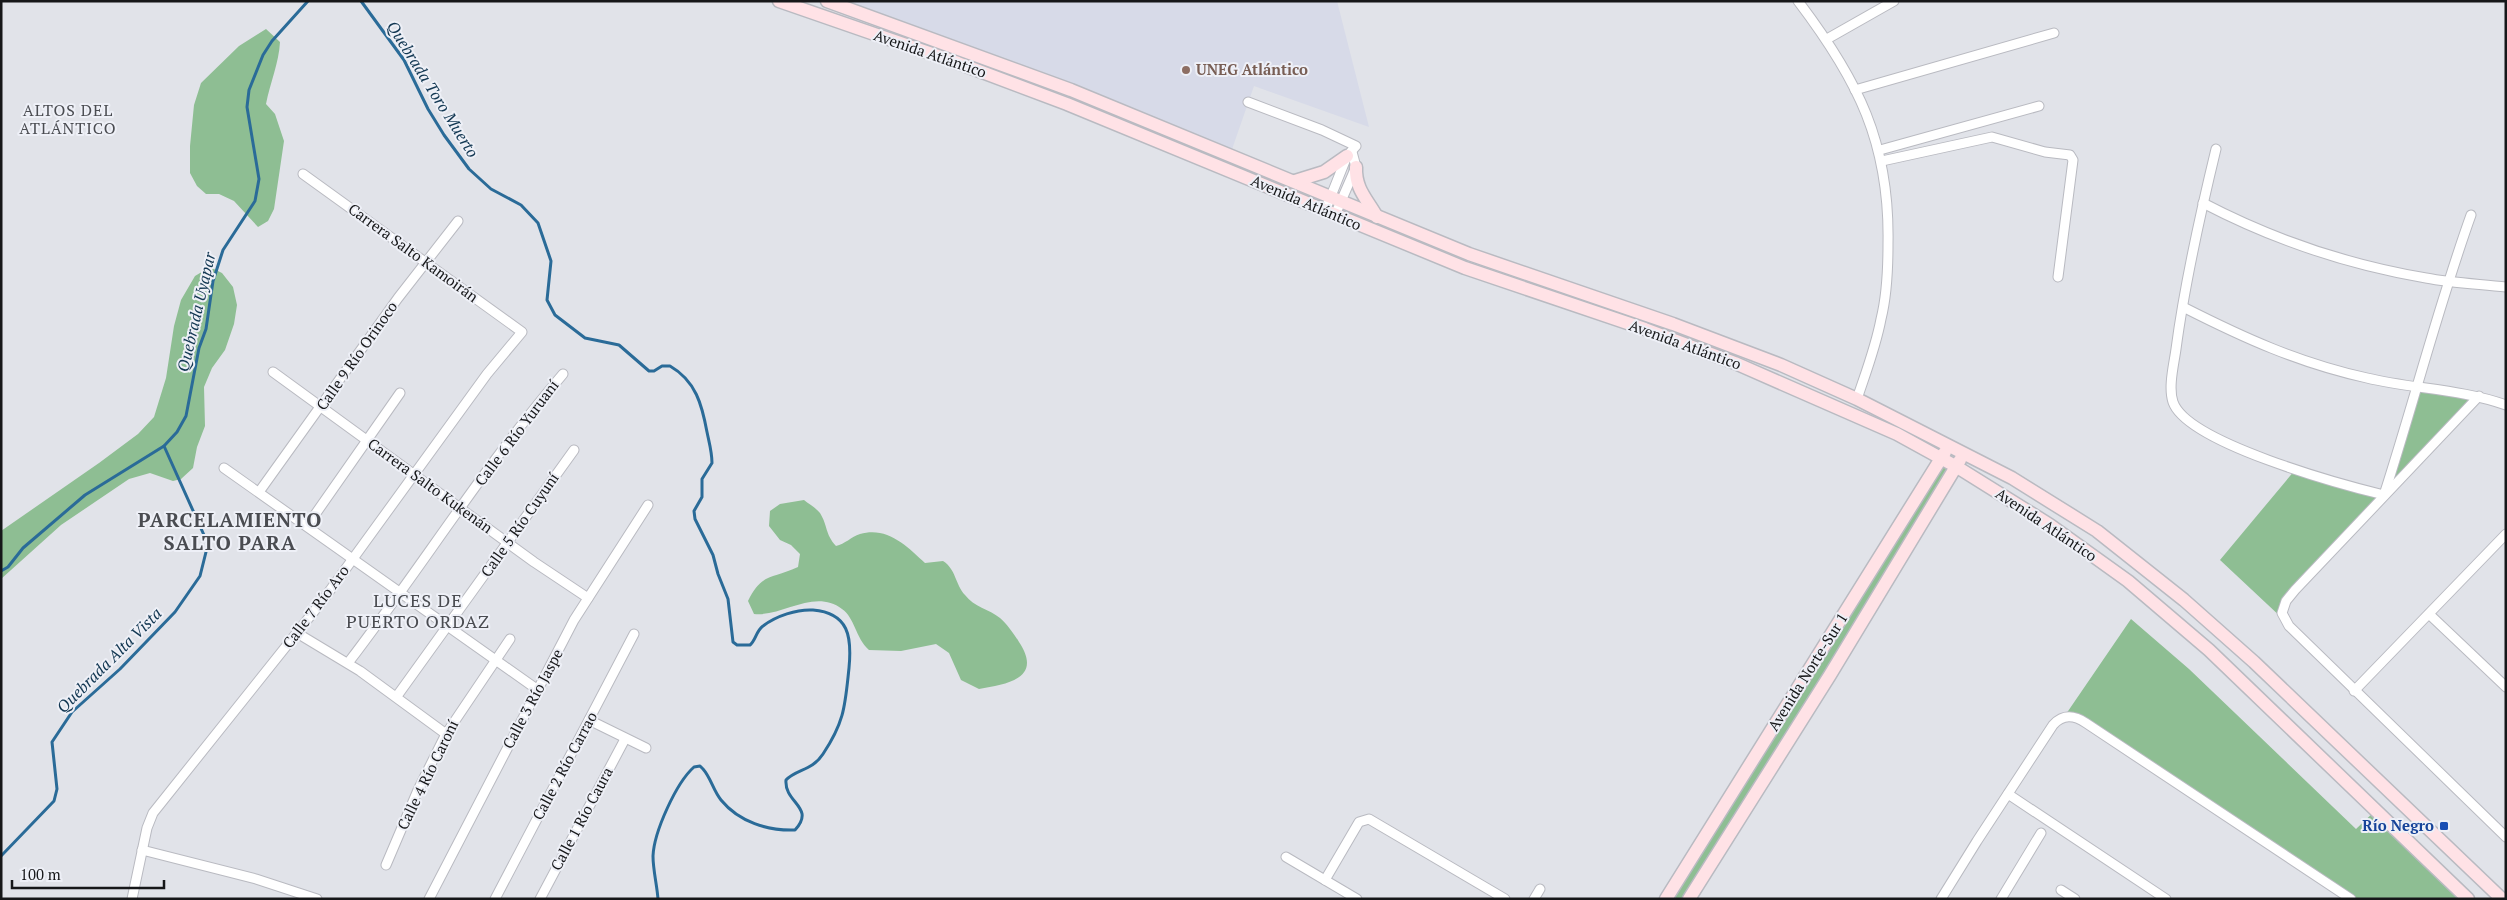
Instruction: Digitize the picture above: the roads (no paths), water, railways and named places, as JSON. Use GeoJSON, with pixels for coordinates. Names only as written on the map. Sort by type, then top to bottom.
{"type":"FeatureCollection","features":[{"type":"Feature","properties":{"kind":"main road","name":"Avenida Atlántico"},"geometry":{"type":"LineString","coordinates":[[779,1],[958,63],[1067,104],[1330,213],[1505,282],[1645,329],[1734,363],[1860,416],[1941,458],[2085,549],[2164,611],[2263,701],[2466,898]]}},
{"type":"Feature","properties":{"kind":"main road","name":"Avenida Atlántico"},"geometry":{"type":"LineString","coordinates":[[827,1],[1063,87],[1279,176],[1295,180],[1336,200],[1469,254],[1722,342],[1858,399],[2012,478],[2055,503],[2097,531],[2164,583],[2240,650],[2502,899]]}},
{"type":"Feature","properties":{"kind":"main road"},"geometry":{"type":"LineString","coordinates":[[1295,180],[1324,172],[1350,154]]}},
{"type":"Feature","properties":{"kind":"main road"},"geometry":{"type":"LineString","coordinates":[[1356,166],[1356,180],[1361,194],[1378,217]]}},
{"type":"Feature","properties":{"kind":"main road","name":"Avenida Norte-Sur 1"},"geometry":{"type":"LineString","coordinates":[[1666,899],[1949,446]]}},
{"type":"Feature","properties":{"kind":"main road","name":"Avenida Norte-Sur 1"},"geometry":{"type":"LineString","coordinates":[[1689,899],[1830,675],[1964,453]]}},
{"type":"Feature","properties":{"kind":"main road"},"geometry":{"type":"LineString","coordinates":[[2480,878],[2506,893]]}},
{"type":"Feature","properties":{"kind":"street"},"geometry":{"type":"LineString","coordinates":[[1798,1],[1827,39],[1855,90],[1880,150],[1888,200],[1889,229],[1885,295],[1881,319],[1858,399]]}},
{"type":"Feature","properties":{"kind":"street"},"geometry":{"type":"LineString","coordinates":[[1827,39],[1888,3]]}},
{"type":"Feature","properties":{"kind":"street"},"geometry":{"type":"LineString","coordinates":[[1855,90],[2054,33]]}},
{"type":"Feature","properties":{"kind":"street"},"geometry":{"type":"LineString","coordinates":[[1248,102],[1322,130],[1356,146],[1350,154],[1336,200]]}},
{"type":"Feature","properties":{"kind":"street"},"geometry":{"type":"LineString","coordinates":[[1880,150],[2039,106]]}},
{"type":"Feature","properties":{"kind":"street"},"geometry":{"type":"LineString","coordinates":[[1882,161],[1992,137],[2045,152],[2070,155],[2073,160],[2058,277]]}},
{"type":"Feature","properties":{"kind":"street"},"geometry":{"type":"LineString","coordinates":[[2216,149],[2203,203],[2183,307],[2172,396],[2173,402],[2181,414],[2203,429],[2250,453],[2305,474],[2384,495]]}},
{"type":"Feature","properties":{"kind":"street"},"geometry":{"type":"LineString","coordinates":[[1330,213],[1356,166],[1350,154]]}},
{"type":"Feature","properties":{"kind":"street","name":"Carrera Salto Kamoirán"},"geometry":{"type":"LineString","coordinates":[[303,174],[425,264],[522,332]]}},
{"type":"Feature","properties":{"kind":"street"},"geometry":{"type":"LineString","coordinates":[[2203,203],[2264,232],[2311,248],[2424,278],[2506,287]]}},
{"type":"Feature","properties":{"kind":"street"},"geometry":{"type":"LineString","coordinates":[[2384,495],[2418,386],[2447,281],[2470,214]]}},
{"type":"Feature","properties":{"kind":"street","name":"Calle 9 Río Orinoco"},"geometry":{"type":"LineString","coordinates":[[259,492],[371,336],[458,221]]}},
{"type":"Feature","properties":{"kind":"street"},"geometry":{"type":"LineString","coordinates":[[2183,307],[2243,337],[2299,359],[2365,378],[2479,396],[2506,405]]}},
{"type":"Feature","properties":{"kind":"street","name":"Calle 7 Río Aro"},"geometry":{"type":"LineString","coordinates":[[132,895],[142,850],[153,814],[297,633],[487,374],[522,332]]}},
{"type":"Feature","properties":{"kind":"street","name":"Carrera Salto Kukenán"},"geometry":{"type":"LineString","coordinates":[[273,372],[557,579],[588,598]]}},
{"type":"Feature","properties":{"kind":"street","name":"Calle 6 Río Yuruaní"},"geometry":{"type":"LineString","coordinates":[[348,663],[401,594],[508,441],[563,374]]}},
{"type":"Feature","properties":{"kind":"street"},"geometry":{"type":"LineString","coordinates":[[307,526],[400,393]]}},
{"type":"Feature","properties":{"kind":"street"},"geometry":{"type":"LineString","coordinates":[[2479,396],[2295,590],[2283,608],[2283,619],[2354,691],[2506,837]]}},
{"type":"Feature","properties":{"kind":"street","name":"Calle 5 Río Cuyuní"},"geometry":{"type":"LineString","coordinates":[[397,696],[574,450]]}},
{"type":"Feature","properties":{"kind":"street"},"geometry":{"type":"LineString","coordinates":[[224,468],[493,661],[538,690]]}},
{"type":"Feature","properties":{"kind":"street","name":"Calle 3 Río Jaspe"},"geometry":{"type":"LineString","coordinates":[[429,899],[588,598],[648,505]]}},
{"type":"Feature","properties":{"kind":"street"},"geometry":{"type":"LineString","coordinates":[[2354,691],[2506,534]]}},
{"type":"Feature","properties":{"kind":"street"},"geometry":{"type":"LineString","coordinates":[[2429,614],[2506,687]]}},
{"type":"Feature","properties":{"kind":"street"},"geometry":{"type":"LineString","coordinates":[[297,633],[348,663],[397,696],[446,734]]}},
{"type":"Feature","properties":{"kind":"street","name":"Calle 2 Río Carrao"},"geometry":{"type":"LineString","coordinates":[[495,899],[634,634]]}},
{"type":"Feature","properties":{"kind":"street","name":"Calle 4 Río Caroní"},"geometry":{"type":"LineString","coordinates":[[386,865],[425,776],[446,734],[493,661],[510,639]]}},
{"type":"Feature","properties":{"kind":"street"},"geometry":{"type":"LineString","coordinates":[[1941,899],[2053,725],[2058,720],[2072,716],[2086,723],[2350,899]]}},
{"type":"Feature","properties":{"kind":"street"},"geometry":{"type":"LineString","coordinates":[[589,720],[646,748]]}},
{"type":"Feature","properties":{"kind":"street","name":"Calle 1 Río Caura"},"geometry":{"type":"LineString","coordinates":[[540,899],[625,739]]}},
{"type":"Feature","properties":{"kind":"street"},"geometry":{"type":"LineString","coordinates":[[2008,794],[2166,899]]}},
{"type":"Feature","properties":{"kind":"street"},"geometry":{"type":"LineString","coordinates":[[1325,880],[1359,822],[1369,819],[1505,899]]}},
{"type":"Feature","properties":{"kind":"street"},"geometry":{"type":"LineString","coordinates":[[2001,899],[2041,834]]}},
{"type":"Feature","properties":{"kind":"street"},"geometry":{"type":"LineString","coordinates":[[142,850],[256,879],[317,899]]}},
{"type":"Feature","properties":{"kind":"street"},"geometry":{"type":"LineString","coordinates":[[1286,857],[1357,899]]}},
{"type":"Feature","properties":{"kind":"street"},"geometry":{"type":"LineString","coordinates":[[1534,899],[1540,888]]}},
{"type":"Feature","properties":{"kind":"street"},"geometry":{"type":"LineString","coordinates":[[2061,890],[2075,899]]}},
{"type":"Feature","properties":{"kind":"waterway","name":"Quebrada Uyapar"},"geometry":{"type":"LineString","coordinates":[[1,571],[8,567],[23,548],[85,495],[164,446],[177,432],[186,416],[199,348],[206,329],[213,281],[223,250],[255,201],[259,179],[247,107],[249,90],[263,55],[272,41],[308,1]]}},
{"type":"Feature","properties":{"kind":"waterway","name":"Quebrada Toro Muerto"},"geometry":{"type":"LineString","coordinates":[[361,1],[404,60],[428,109],[469,169],[491,189],[521,205],[538,223],[551,261],[547,300],[555,315],[585,338],[619,345],[649,371],[654,371],[662,366],[670,366],[679,372],[692,386],[703,412],[712,455],[712,463],[702,479],[702,497],[694,511],[695,519],[713,555],[728,599],[733,642],[737,645],[750,645],[757,633],[768,622],[787,614],[807,610],[825,612],[834,616],[846,628],[850,646],[850,657],[840,722],[819,760],[786,780],[787,788],[801,810],[801,822],[795,830],[785,830],[764,827],[745,819],[728,808],[721,800],[703,769],[700,766],[694,767],[687,774],[673,796],[657,834],[653,856],[658,899]]}},
{"type":"Feature","properties":{"kind":"waterway","name":"Quebrada Alta Vista"},"geometry":{"type":"LineString","coordinates":[[1,856],[54,801],[57,789],[52,742],[72,712],[120,669],[175,612],[200,576],[208,544],[164,446]]}},
{"type":"Feature","properties":{"kind":"place","name":"UNEG Atlántico"},"geometry":{"type":"Point","coordinates":[1186,70]}},
{"type":"Feature","properties":{"kind":"place","name":"Río Negro"},"geometry":{"type":"Point","coordinates":[2444,826]}},
{"type":"Feature","properties":{"kind":"district","name":"ALTOS DEL ATLÁNTICO"},"geometry":{"type":"Point","coordinates":[68,119]}},
{"type":"Feature","properties":{"kind":"district","name":"PARCELAMIENTO SALTO PARA"},"geometry":{"type":"Point","coordinates":[230,532]}},
{"type":"Feature","properties":{"kind":"district","name":"LUCES DE PUERTO ORDAZ"},"geometry":{"type":"Point","coordinates":[418,611]}}]}
